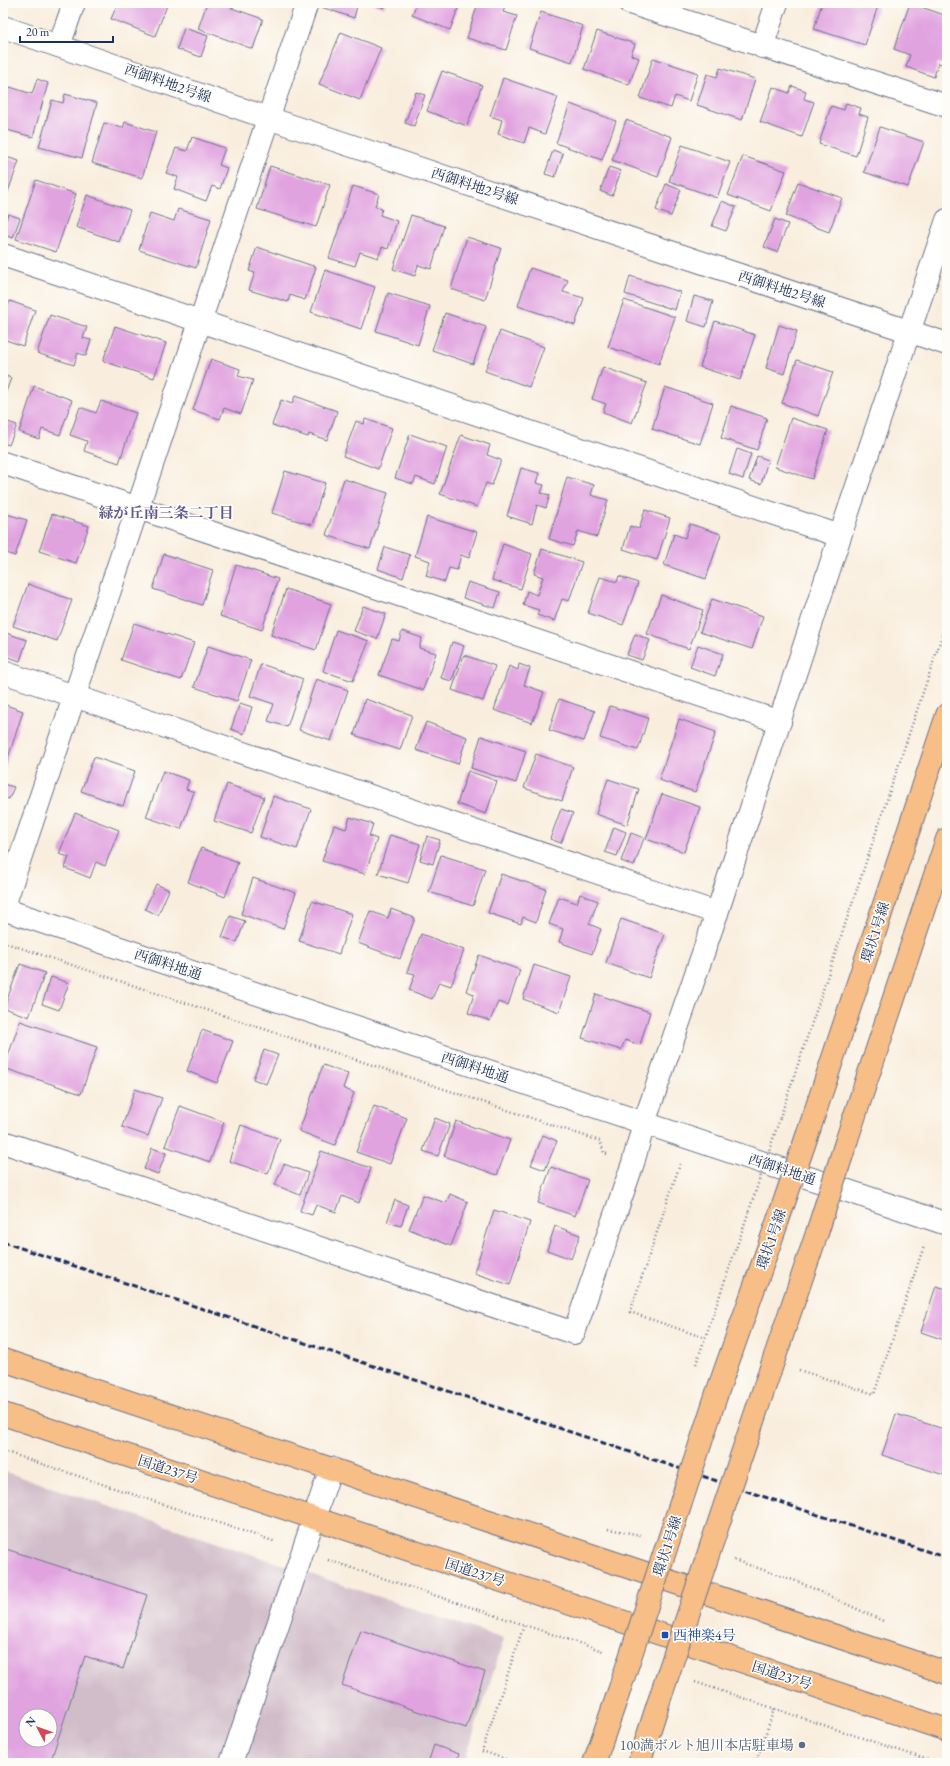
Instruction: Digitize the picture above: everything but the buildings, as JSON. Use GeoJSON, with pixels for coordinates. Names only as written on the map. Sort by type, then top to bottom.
{"type":"FeatureCollection","features":[{"type":"Feature","properties":{"kind":"main road","name":"環状1号線"},"geometry":{"type":"LineString","coordinates":[[594,1763],[717,1393],[810,1127],[947,715]]}},
{"type":"Feature","properties":{"kind":"main road"},"geometry":{"type":"LineString","coordinates":[[639,1763],[817,1233],[947,839]]}},
{"type":"Feature","properties":{"kind":"main road"},"geometry":{"type":"LineString","coordinates":[[3,1360],[947,1673]]}},
{"type":"Feature","properties":{"kind":"main road","name":"国道237号"},"geometry":{"type":"LineString","coordinates":[[3,1414],[947,1730]]}},
{"type":"Feature","properties":{"kind":"street"},"geometry":{"type":"LineString","coordinates":[[59,46],[74,3]]}},
{"type":"Feature","properties":{"kind":"street"},"geometry":{"type":"LineString","coordinates":[[3,909],[307,3]]}},
{"type":"Feature","properties":{"kind":"street"},"geometry":{"type":"LineString","coordinates":[[630,3],[947,106]]}},
{"type":"Feature","properties":{"kind":"street"},"geometry":{"type":"LineString","coordinates":[[762,47],[777,3]]}},
{"type":"Feature","properties":{"kind":"street","name":"西御料地2号線"},"geometry":{"type":"LineString","coordinates":[[3,27],[268,118],[947,344]]}},
{"type":"Feature","properties":{"kind":"street"},"geometry":{"type":"LineString","coordinates":[[3,1142],[574,1333],[633,1162],[644,1123],[717,913],[908,331],[947,220]]}},
{"type":"Feature","properties":{"kind":"street"},"geometry":{"type":"LineString","coordinates":[[3,255],[840,536]]}},
{"type":"Feature","properties":{"kind":"street"},"geometry":{"type":"LineString","coordinates":[[3,463],[780,722]]}},
{"type":"Feature","properties":{"kind":"street"},"geometry":{"type":"LineString","coordinates":[[3,672],[717,913]]}},
{"type":"Feature","properties":{"kind":"street","name":"西御料地通"},"geometry":{"type":"LineString","coordinates":[[3,909],[947,1224]]}},
{"type":"Feature","properties":{"kind":"street"},"geometry":{"type":"LineString","coordinates":[[231,1763],[331,1468]]}},
{"type":"Feature","properties":{"kind":"path"},"geometry":{"type":"LineString","coordinates":[[694,1371],[947,621]]}},
{"type":"Feature","properties":{"kind":"path"},"geometry":{"type":"LineString","coordinates":[[3,942],[600,1141],[604,1153],[633,1162]]}},
{"type":"Feature","properties":{"kind":"path"},"geometry":{"type":"LineString","coordinates":[[682,1160],[630,1312],[704,1338]]}},
{"type":"Feature","properties":{"kind":"path"},"geometry":{"type":"LineString","coordinates":[[795,1368],[874,1394],[925,1243]]}},
{"type":"Feature","properties":{"kind":"path"},"geometry":{"type":"LineString","coordinates":[[3,1451],[603,1651]]}},
{"type":"Feature","properties":{"kind":"path"},"geometry":{"type":"LineString","coordinates":[[608,1529],[645,1536]]}},
{"type":"Feature","properties":{"kind":"path"},"geometry":{"type":"LineString","coordinates":[[728,1558],[799,1582],[888,1622]]}},
{"type":"Feature","properties":{"kind":"path"},"geometry":{"type":"LineString","coordinates":[[517,1763],[482,1751],[524,1625]]}},
{"type":"Feature","properties":{"kind":"path"},"geometry":{"type":"LineString","coordinates":[[692,1681],[937,1763]]}},
{"type":"Feature","properties":{"kind":"path"},"geometry":{"type":"LineString","coordinates":[[756,1763],[774,1709]]}},
{"type":"Feature","properties":{"kind":"shaded area"},"geometry":{"type":"Polygon","coordinates":[[[3,1471],[504,1639],[464,1763],[3,1763],[3,1471]]]}},
{"type":"Feature","properties":{"kind":"railway"},"geometry":{"type":"LineString","coordinates":[[3,1242],[947,1558]]}},
{"type":"Feature","properties":{"kind":"place","name":"西神楽4号"},"geometry":{"type":"Point","coordinates":[665,1635]}},
{"type":"Feature","properties":{"kind":"place","name":"100満ボルト旭川本店駐車場"},"geometry":{"type":"Point","coordinates":[802,1745]}},
{"type":"Feature","properties":{"kind":"district","name":"緑が丘南三条二丁目"},"geometry":{"type":"Point","coordinates":[166,513]}}]}
